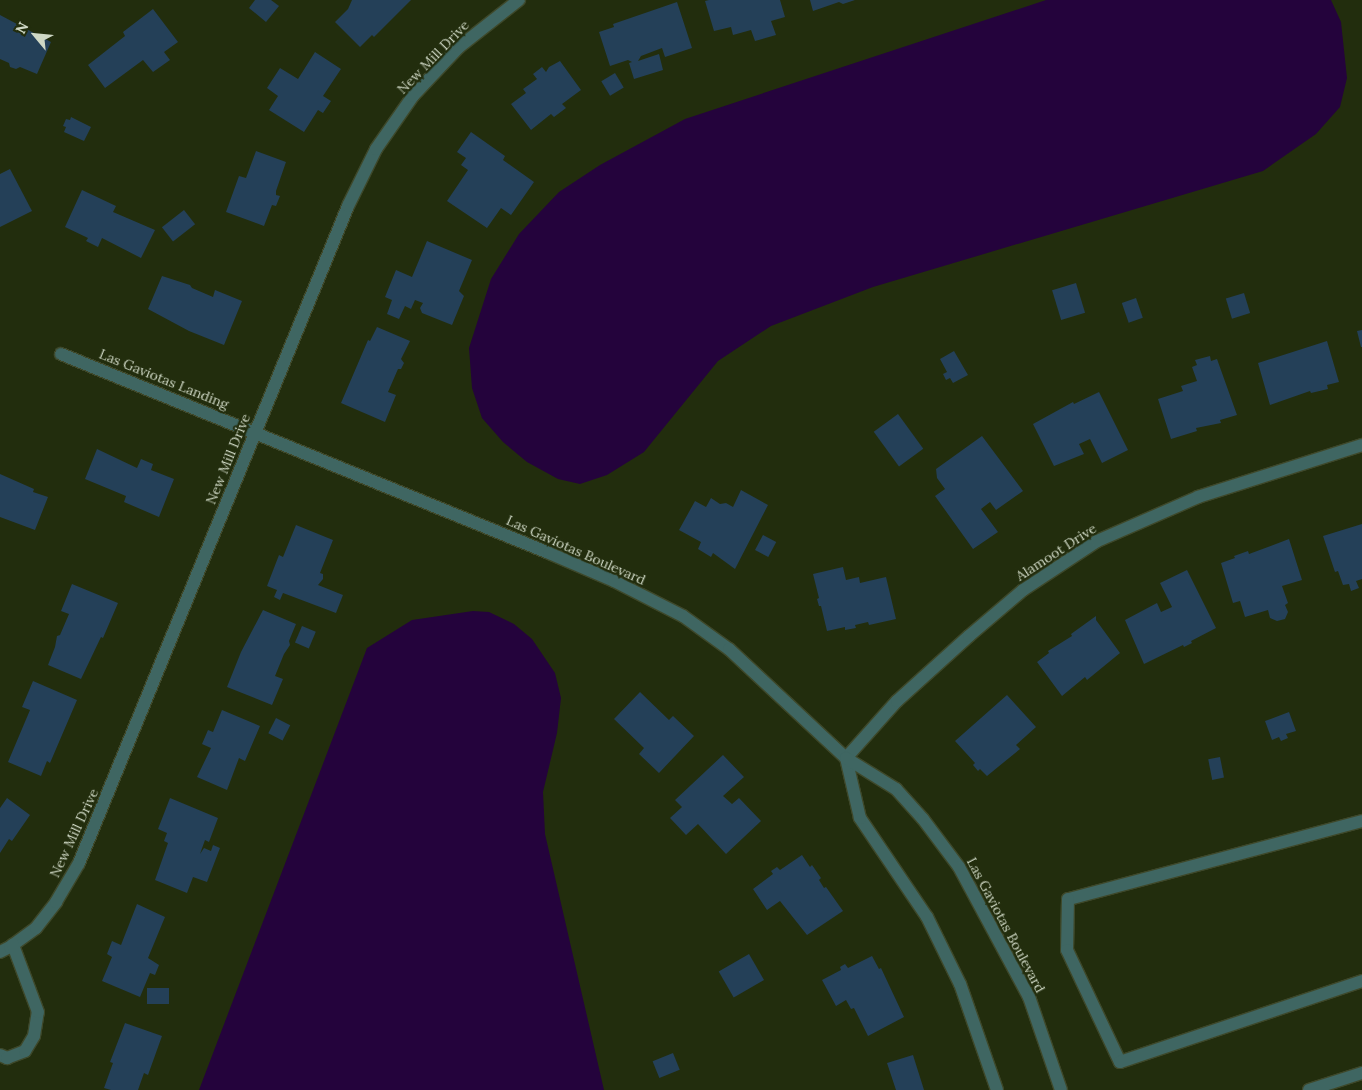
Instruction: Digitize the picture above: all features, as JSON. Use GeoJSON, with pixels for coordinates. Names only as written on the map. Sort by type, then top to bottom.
{"type":"FeatureCollection","features":[{"type":"Feature","properties":{"kind":"street","name":"New Mill Drive"},"geometry":{"type":"LineString","coordinates":[[0,952],[36,928],[56,902],[79,863],[348,206],[376,149],[413,96],[459,47],[519,0]]}},
{"type":"Feature","properties":{"kind":"street","name":"Las Gaviotas Landing"},"geometry":{"type":"LineString","coordinates":[[61,354],[255,432]]}},
{"type":"Feature","properties":{"kind":"street","name":"Las Gaviotas Boulevard"},"geometry":{"type":"LineString","coordinates":[[255,432],[614,581],[683,616],[729,649],[846,758],[896,788],[924,819],[959,867],[1029,997],[1061,1090]]}},
{"type":"Feature","properties":{"kind":"street","name":"Alamoot Drive"},"geometry":{"type":"LineString","coordinates":[[846,758],[897,701],[969,636],[1023,590],[1097,541],[1198,497],[1362,445]]}},
{"type":"Feature","properties":{"kind":"street"},"geometry":{"type":"LineString","coordinates":[[846,758],[860,818],[927,917],[960,984],[997,1090]]}},
{"type":"Feature","properties":{"kind":"street"},"geometry":{"type":"LineString","coordinates":[[1362,821],[1068,899],[1067,950],[1120,1062],[1362,981]]}},
{"type":"Feature","properties":{"kind":"street"},"geometry":{"type":"LineString","coordinates":[[0,1055],[7,1058],[25,1052],[34,1036],[38,1012],[13,945]]}},
{"type":"Feature","properties":{"kind":"street"},"geometry":{"type":"LineString","coordinates":[[1309,1090],[1362,1073]]}},
{"type":"Feature","properties":{"kind":"shaded area"},"geometry":{"type":"Polygon","coordinates":[[[1046,0],[1331,0],[1341,22],[1347,78],[1340,107],[1316,134],[1263,171],[873,287],[771,326],[718,361],[644,452],[607,475],[580,484],[558,479],[527,462],[503,442],[482,418],[472,388],[469,348],[491,279],[519,234],[559,192],[600,165],[685,119],[1046,0]]]}},
{"type":"Feature","properties":{"kind":"shaded area"},"geometry":{"type":"Polygon","coordinates":[[[473,611],[489,612],[514,624],[532,639],[555,673],[561,698],[557,733],[543,792],[545,834],[604,1090],[199,1090],[367,648],[412,620],[473,611]]]}},
{"type":"Feature","properties":{"kind":"building"},"geometry":{"type":"Polygon","coordinates":[[[255,0],[271,0],[279,6],[266,22],[249,8],[255,0]]]}},
{"type":"Feature","properties":{"kind":"building"},"geometry":{"type":"Polygon","coordinates":[[[352,0],[411,0],[374,37],[372,35],[360,47],[335,22],[348,9],[352,0]]]}},
{"type":"Feature","properties":{"kind":"building"},"geometry":{"type":"Polygon","coordinates":[[[780,0],[785,17],[771,21],[776,35],[755,41],[751,30],[733,35],[731,27],[714,31],[705,1],[780,0]]]}},
{"type":"Feature","properties":{"kind":"building"},"geometry":{"type":"Polygon","coordinates":[[[810,0],[855,0],[843,4],[839,2],[813,11],[810,0]]]}},
{"type":"Feature","properties":{"kind":"building"},"geometry":{"type":"Polygon","coordinates":[[[677,2],[692,48],[665,57],[662,48],[641,56],[638,61],[659,54],[663,70],[634,79],[629,63],[632,62],[628,60],[610,66],[599,32],[614,27],[613,24],[677,2]]]}},
{"type":"Feature","properties":{"kind":"building"},"geometry":{"type":"Polygon","coordinates":[[[153,9],[178,42],[164,52],[170,60],[153,72],[143,60],[105,88],[88,65],[125,36],[123,32],[153,9]]]}},
{"type":"Feature","properties":{"kind":"building"},"geometry":{"type":"Polygon","coordinates":[[[0,15],[51,42],[37,74],[20,67],[16,69],[10,67],[9,63],[0,59],[0,15]]]}},
{"type":"Feature","properties":{"kind":"building"},"geometry":{"type":"Polygon","coordinates":[[[315,52],[341,69],[323,96],[331,101],[323,113],[318,110],[304,132],[269,110],[278,96],[267,88],[280,68],[298,79],[315,52]]]}},
{"type":"Feature","properties":{"kind":"building"},"geometry":{"type":"Polygon","coordinates":[[[560,61],[581,90],[562,104],[566,108],[554,117],[551,114],[531,130],[511,104],[526,93],[523,89],[537,79],[533,74],[542,67],[546,72],[549,67],[560,61]]]}},
{"type":"Feature","properties":{"kind":"building"},"geometry":{"type":"Polygon","coordinates":[[[615,73],[624,88],[610,96],[601,81],[615,73]]]}},
{"type":"Feature","properties":{"kind":"building"},"geometry":{"type":"Polygon","coordinates":[[[71,117],[91,127],[84,141],[64,132],[66,127],[63,126],[66,119],[70,120],[71,117]]]}},
{"type":"Feature","properties":{"kind":"building"},"geometry":{"type":"Polygon","coordinates":[[[471,132],[505,156],[503,160],[534,182],[511,215],[501,208],[487,228],[447,201],[468,170],[461,165],[466,158],[457,152],[471,132]]]}},
{"type":"Feature","properties":{"kind":"building"},"geometry":{"type":"Polygon","coordinates":[[[256,151],[286,162],[276,191],[276,195],[280,196],[276,206],[272,205],[264,226],[226,212],[239,176],[246,178],[256,151]]]}},
{"type":"Feature","properties":{"kind":"building"},"geometry":{"type":"Polygon","coordinates":[[[10,169],[32,211],[0,227],[0,174],[10,169]]]}},
{"type":"Feature","properties":{"kind":"building"},"geometry":{"type":"Polygon","coordinates":[[[82,190],[116,206],[113,212],[155,230],[141,258],[102,238],[98,247],[86,241],[88,238],[65,227],[82,190]]]}},
{"type":"Feature","properties":{"kind":"building"},"geometry":{"type":"Polygon","coordinates":[[[184,210],[195,224],[173,241],[162,227],[184,210]]]}},
{"type":"Feature","properties":{"kind":"building"},"geometry":{"type":"Polygon","coordinates":[[[427,241],[472,260],[459,291],[464,296],[452,325],[422,313],[420,308],[423,303],[415,300],[411,309],[405,306],[399,319],[387,314],[392,300],[385,297],[396,270],[412,277],[427,241]]]}},
{"type":"Feature","properties":{"kind":"building"},"geometry":{"type":"Polygon","coordinates":[[[162,276],[190,285],[192,288],[213,297],[215,290],[242,301],[224,345],[189,331],[148,309],[162,276]]]}},
{"type":"Feature","properties":{"kind":"building"},"geometry":{"type":"Polygon","coordinates":[[[1076,283],[1085,313],[1061,320],[1052,290],[1076,283]]]}},
{"type":"Feature","properties":{"kind":"building"},"geometry":{"type":"Polygon","coordinates":[[[1244,293],[1250,313],[1232,319],[1226,299],[1244,293]]]}},
{"type":"Feature","properties":{"kind":"building"},"geometry":{"type":"Polygon","coordinates":[[[1136,298],[1143,318],[1129,323],[1122,303],[1136,298]]]}},
{"type":"Feature","properties":{"kind":"building"},"geometry":{"type":"Polygon","coordinates":[[[377,327],[410,341],[401,359],[404,363],[401,369],[398,369],[388,392],[396,395],[385,422],[341,403],[368,340],[370,341],[377,327]]]}},
{"type":"Feature","properties":{"kind":"building"},"geometry":{"type":"Polygon","coordinates":[[[1362,330],[1362,347],[1361,347],[1357,331],[1362,330]]]}},
{"type":"Feature","properties":{"kind":"building"},"geometry":{"type":"Polygon","coordinates":[[[1327,341],[1339,382],[1327,385],[1328,389],[1311,393],[1310,391],[1270,405],[1258,363],[1327,341]]]}},
{"type":"Feature","properties":{"kind":"building"},"geometry":{"type":"Polygon","coordinates":[[[954,351],[968,375],[953,383],[950,378],[946,380],[943,374],[947,372],[940,359],[954,351]]]}},
{"type":"Feature","properties":{"kind":"building"},"geometry":{"type":"Polygon","coordinates":[[[1210,356],[1211,361],[1217,359],[1237,415],[1220,420],[1221,423],[1196,428],[1197,431],[1171,439],[1158,399],[1183,391],[1181,386],[1197,381],[1192,367],[1197,365],[1195,360],[1210,356]]]}},
{"type":"Feature","properties":{"kind":"building"},"geometry":{"type":"Polygon","coordinates":[[[1099,392],[1128,450],[1102,463],[1090,439],[1079,444],[1084,454],[1054,466],[1033,424],[1073,402],[1074,404],[1099,392]]]}},
{"type":"Feature","properties":{"kind":"building"},"geometry":{"type":"Polygon","coordinates":[[[898,414],[923,449],[899,466],[874,432],[898,414]]]}},
{"type":"Feature","properties":{"kind":"building"},"geometry":{"type":"Polygon","coordinates":[[[982,436],[1023,491],[996,510],[990,502],[981,509],[998,532],[973,549],[935,496],[945,489],[937,478],[936,469],[982,436]]]}},
{"type":"Feature","properties":{"kind":"building"},"geometry":{"type":"Polygon","coordinates":[[[97,449],[137,468],[141,459],[153,464],[151,470],[174,479],[159,517],[124,502],[126,496],[85,479],[97,449]]]}},
{"type":"Feature","properties":{"kind":"building"},"geometry":{"type":"Polygon","coordinates":[[[0,474],[34,489],[33,492],[48,497],[35,530],[0,517],[0,474]]]}},
{"type":"Feature","properties":{"kind":"building"},"geometry":{"type":"Polygon","coordinates":[[[741,490],[768,505],[735,569],[713,553],[711,557],[698,549],[701,542],[679,530],[695,501],[706,507],[711,498],[720,504],[726,503],[733,507],[741,490]]]}},
{"type":"Feature","properties":{"kind":"building"},"geometry":{"type":"Polygon","coordinates":[[[1362,524],[1362,579],[1356,581],[1359,588],[1351,591],[1349,584],[1343,585],[1338,571],[1335,572],[1323,536],[1362,524]]]}},
{"type":"Feature","properties":{"kind":"building"},"geometry":{"type":"Polygon","coordinates":[[[296,525],[333,540],[320,573],[323,574],[323,579],[318,585],[343,595],[336,613],[283,593],[280,600],[274,597],[277,590],[267,586],[279,555],[283,557],[296,525]]]}},
{"type":"Feature","properties":{"kind":"building"},"geometry":{"type":"Polygon","coordinates":[[[763,535],[776,542],[768,557],[755,550],[763,535]]]}},
{"type":"Feature","properties":{"kind":"building"},"geometry":{"type":"Polygon","coordinates":[[[1289,539],[1302,580],[1282,586],[1288,603],[1285,605],[1288,612],[1285,619],[1277,621],[1270,618],[1268,610],[1245,617],[1240,601],[1233,603],[1221,563],[1248,551],[1249,554],[1289,539]]]}},
{"type":"Feature","properties":{"kind":"building"},"geometry":{"type":"Polygon","coordinates":[[[843,567],[846,580],[859,577],[860,583],[886,577],[896,619],[869,625],[868,622],[855,625],[856,628],[845,630],[845,627],[827,631],[821,606],[819,606],[817,599],[819,598],[813,574],[843,567]]]}},
{"type":"Feature","properties":{"kind":"building"},"geometry":{"type":"Polygon","coordinates":[[[1187,570],[1216,628],[1191,641],[1192,643],[1184,647],[1183,645],[1144,664],[1125,620],[1157,603],[1161,612],[1172,607],[1160,583],[1187,570]]]}},
{"type":"Feature","properties":{"kind":"building"},"geometry":{"type":"Polygon","coordinates":[[[72,584],[118,603],[103,638],[101,637],[81,679],[48,665],[57,636],[60,635],[69,614],[61,611],[72,584]]]}},
{"type":"Feature","properties":{"kind":"building"},"geometry":{"type":"Polygon","coordinates":[[[263,610],[296,624],[289,641],[290,645],[275,676],[283,679],[272,705],[227,687],[241,652],[263,610]]]}},
{"type":"Feature","properties":{"kind":"building"},"geometry":{"type":"Polygon","coordinates":[[[1096,616],[1096,620],[1120,653],[1087,680],[1085,677],[1062,696],[1037,662],[1049,653],[1048,651],[1072,636],[1071,634],[1096,616]]]}},
{"type":"Feature","properties":{"kind":"building"},"geometry":{"type":"Polygon","coordinates":[[[302,626],[316,632],[309,648],[295,643],[302,626]]]}},
{"type":"Feature","properties":{"kind":"building"},"geometry":{"type":"Polygon","coordinates":[[[33,681],[77,700],[50,763],[47,761],[41,776],[8,762],[30,710],[22,707],[33,681]]]}},
{"type":"Feature","properties":{"kind":"building"},"geometry":{"type":"Polygon","coordinates":[[[640,692],[669,720],[673,716],[694,736],[659,773],[639,754],[644,748],[614,719],[640,692]]]}},
{"type":"Feature","properties":{"kind":"building"},"geometry":{"type":"Polygon","coordinates":[[[1007,695],[1036,727],[1016,745],[1020,749],[987,776],[980,769],[978,771],[973,765],[975,763],[955,741],[1007,695]]]}},
{"type":"Feature","properties":{"kind":"building"},"geometry":{"type":"Polygon","coordinates":[[[222,710],[260,726],[245,761],[239,758],[227,790],[197,777],[211,748],[202,744],[208,730],[213,732],[222,710]]]}},
{"type":"Feature","properties":{"kind":"building"},"geometry":{"type":"Polygon","coordinates":[[[1289,712],[1296,731],[1286,734],[1288,738],[1281,741],[1279,737],[1272,740],[1265,721],[1289,712]]]}},
{"type":"Feature","properties":{"kind":"building"},"geometry":{"type":"Polygon","coordinates":[[[276,718],[290,725],[283,740],[268,733],[276,718]]]}},
{"type":"Feature","properties":{"kind":"building"},"geometry":{"type":"Polygon","coordinates":[[[723,755],[744,777],[723,796],[732,804],[739,798],[761,821],[726,854],[698,824],[686,835],[670,818],[682,807],[675,800],[723,755]]]}},
{"type":"Feature","properties":{"kind":"building"},"geometry":{"type":"Polygon","coordinates":[[[1220,757],[1224,778],[1212,780],[1208,759],[1220,757]]]}},
{"type":"Feature","properties":{"kind":"building"},"geometry":{"type":"Polygon","coordinates":[[[7,798],[30,815],[12,841],[9,839],[0,853],[0,808],[7,798]]]}},
{"type":"Feature","properties":{"kind":"building"},"geometry":{"type":"Polygon","coordinates":[[[170,798],[218,818],[209,842],[205,840],[200,854],[204,848],[211,851],[213,845],[220,848],[207,882],[193,877],[187,893],[155,880],[168,843],[164,841],[167,833],[158,829],[170,798]]]}},
{"type":"Feature","properties":{"kind":"building"},"geometry":{"type":"Polygon","coordinates":[[[802,855],[810,867],[812,865],[821,878],[819,880],[824,888],[826,887],[843,911],[807,935],[780,901],[767,910],[753,889],[773,874],[771,871],[777,867],[780,870],[802,855]]]}},
{"type":"Feature","properties":{"kind":"building"},"geometry":{"type":"Polygon","coordinates":[[[137,904],[165,917],[148,958],[159,965],[155,975],[150,973],[140,997],[102,981],[112,957],[107,954],[112,941],[121,945],[137,904]]]}},
{"type":"Feature","properties":{"kind":"building"},"geometry":{"type":"Polygon","coordinates":[[[749,954],[764,980],[734,997],[719,972],[749,954]]]}},
{"type":"Feature","properties":{"kind":"building"},"geometry":{"type":"Polygon","coordinates":[[[872,956],[879,969],[881,968],[904,1017],[868,1036],[854,1008],[851,1009],[846,1000],[836,1006],[822,980],[841,970],[840,967],[845,964],[848,968],[872,956]]]}},
{"type":"Feature","properties":{"kind":"building"},"geometry":{"type":"Polygon","coordinates":[[[147,988],[169,988],[169,1004],[147,1004],[147,988]]]}},
{"type":"Feature","properties":{"kind":"building"},"geometry":{"type":"Polygon","coordinates":[[[125,1023],[162,1036],[148,1075],[144,1073],[138,1090],[111,1090],[104,1088],[113,1063],[110,1062],[125,1023]]]}},
{"type":"Feature","properties":{"kind":"building"},"geometry":{"type":"Polygon","coordinates":[[[673,1053],[680,1070],[659,1078],[653,1061],[673,1053]]]}},
{"type":"Feature","properties":{"kind":"building"},"geometry":{"type":"Polygon","coordinates":[[[913,1055],[924,1090],[896,1090],[887,1063],[913,1055]]]}}]}
